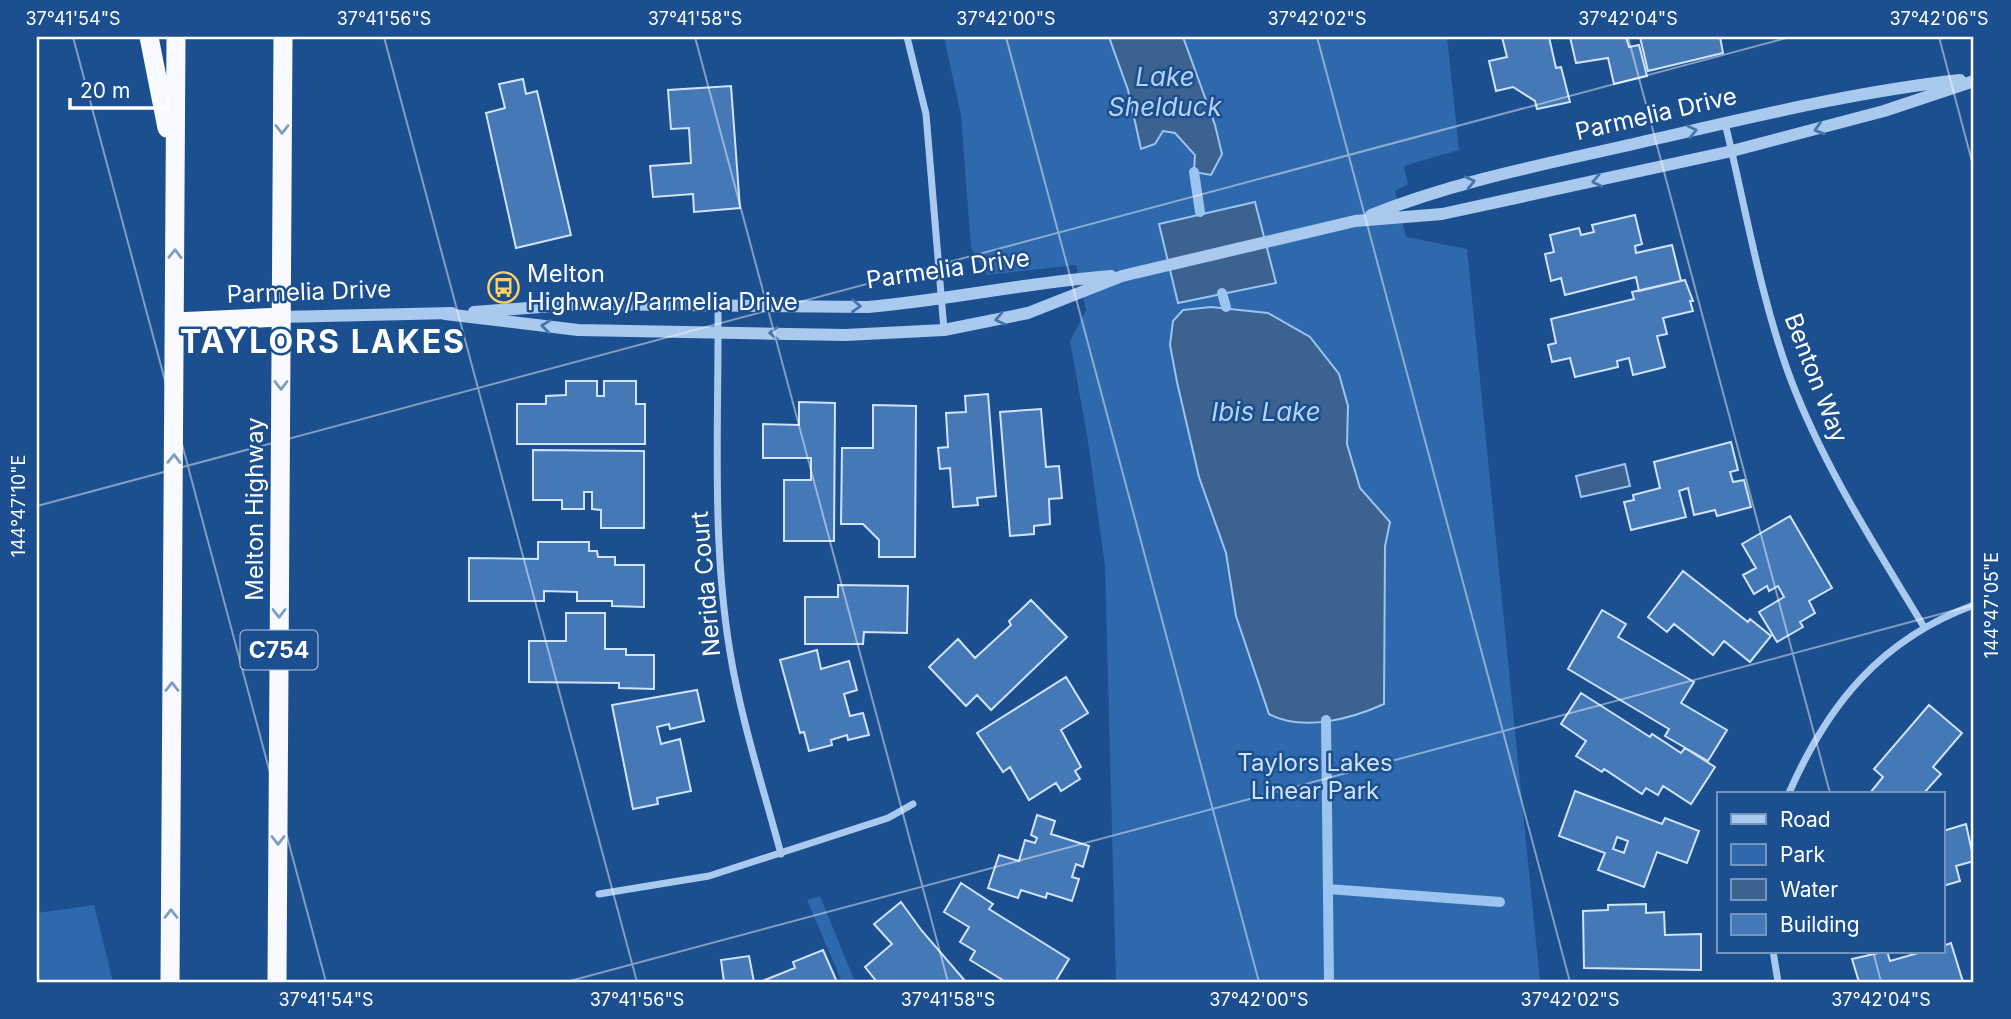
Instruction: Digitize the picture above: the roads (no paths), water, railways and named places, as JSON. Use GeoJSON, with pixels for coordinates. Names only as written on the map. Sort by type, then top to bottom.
{"type":"FeatureCollection","features":[{"type":"Feature","properties":{"kind":"highway"},"geometry":{"type":"LineString","coordinates":[[149,37],[176,170]]}},
{"type":"Feature","properties":{"kind":"highway"},"geometry":{"type":"LineString","coordinates":[[170,982],[177,37]]}},
{"type":"Feature","properties":{"kind":"highway","name":"Melton Highway"},"geometry":{"type":"LineString","coordinates":[[277,982],[282,37]]}},
{"type":"Feature","properties":{"kind":"highway","name":"Parmelia Drive"},"geometry":{"type":"LineString","coordinates":[[174,322],[281,317]]}},
{"type":"Feature","properties":{"kind":"street"},"geometry":{"type":"LineString","coordinates":[[907,37],[926,114],[944,330]]}},
{"type":"Feature","properties":{"kind":"street","name":"Parmelia Drive"},"geometry":{"type":"LineString","coordinates":[[445,314],[579,330],[845,335],[944,330],[1001,319],[1065,299],[1122,276],[1355,221],[1438,189],[1866,93],[1974,80]]}},
{"type":"Feature","properties":{"kind":"street","name":"Parmelia Drive"},"geometry":{"type":"LineString","coordinates":[[1355,221],[1442,214],[1732,152],[1884,111],[1974,80]]}},
{"type":"Feature","properties":{"kind":"street","name":"Benton Way"},"geometry":{"type":"LineString","coordinates":[[1725,123],[1772,322],[1792,381],[1849,502],[1924,627]]}},
{"type":"Feature","properties":{"kind":"street","name":"Parmelia Drive"},"geometry":{"type":"LineString","coordinates":[[281,317],[445,314],[580,304],[868,307],[1059,280],[1122,276]]}},
{"type":"Feature","properties":{"kind":"street","name":"Nerida Court"},"geometry":{"type":"LineString","coordinates":[[718,305],[717,489],[723,594],[730,652],[745,722],[781,853]]}},
{"type":"Feature","properties":{"kind":"street"},"geometry":{"type":"LineString","coordinates":[[1789,792],[1808,751],[1836,706],[1899,643],[1924,627],[1974,605]]}},
{"type":"Feature","properties":{"kind":"street"},"geometry":{"type":"LineString","coordinates":[[598,894],[709,876],[888,818],[913,804]]}},
{"type":"Feature","properties":{"kind":"street"},"geometry":{"type":"LineString","coordinates":[[1773,953],[1778,982]]}},
{"type":"Feature","properties":{"kind":"water","name":"Lake Shelduck"},"geometry":{"type":"Polygon","coordinates":[[[1109,37],[1183,37],[1215,125],[1222,154],[1211,175],[1194,172],[1195,155],[1175,133],[1163,131],[1155,144],[1141,149],[1128,90],[1109,37]]]}},
{"type":"Feature","properties":{"kind":"water"},"geometry":{"type":"Polygon","coordinates":[[[1255,202],[1276,283],[1178,303],[1159,224],[1255,202]]]}},
{"type":"Feature","properties":{"kind":"water","name":"Ibis Lake"},"geometry":{"type":"Polygon","coordinates":[[[1211,307],[1268,313],[1310,337],[1339,374],[1348,406],[1347,444],[1360,488],[1390,522],[1385,546],[1384,704],[1342,719],[1312,723],[1282,719],[1269,714],[1236,616],[1226,553],[1199,477],[1170,345],[1173,321],[1183,310],[1211,307]]]}},
{"type":"Feature","properties":{"kind":"water"},"geometry":{"type":"Polygon","coordinates":[[[1625,464],[1630,486],[1581,497],[1576,476],[1625,464]]]}},
{"type":"Feature","properties":{"kind":"waterway"},"geometry":{"type":"LineString","coordinates":[[1194,172],[1200,212]]}},
{"type":"Feature","properties":{"kind":"waterway"},"geometry":{"type":"LineString","coordinates":[[1222,293],[1226,307]]}},
{"type":"Feature","properties":{"kind":"waterway"},"geometry":{"type":"LineString","coordinates":[[1326,720],[1329,982]]}},
{"type":"Feature","properties":{"kind":"waterway"},"geometry":{"type":"LineString","coordinates":[[1328,889],[1500,902]]}},
{"type":"Feature","properties":{"kind":"place","name":"Melton Highway/Parmelia Drive"},"geometry":{"type":"Point","coordinates":[504,288]}},
{"type":"Feature","properties":{"kind":"district","name":"TAYLORS LAKES"},"geometry":{"type":"Point","coordinates":[323,342]}},
{"type":"Feature","properties":{"kind":"park label","name":"Taylors Lakes Linear Park"},"geometry":{"type":"Point","coordinates":[1315,777]}}]}
